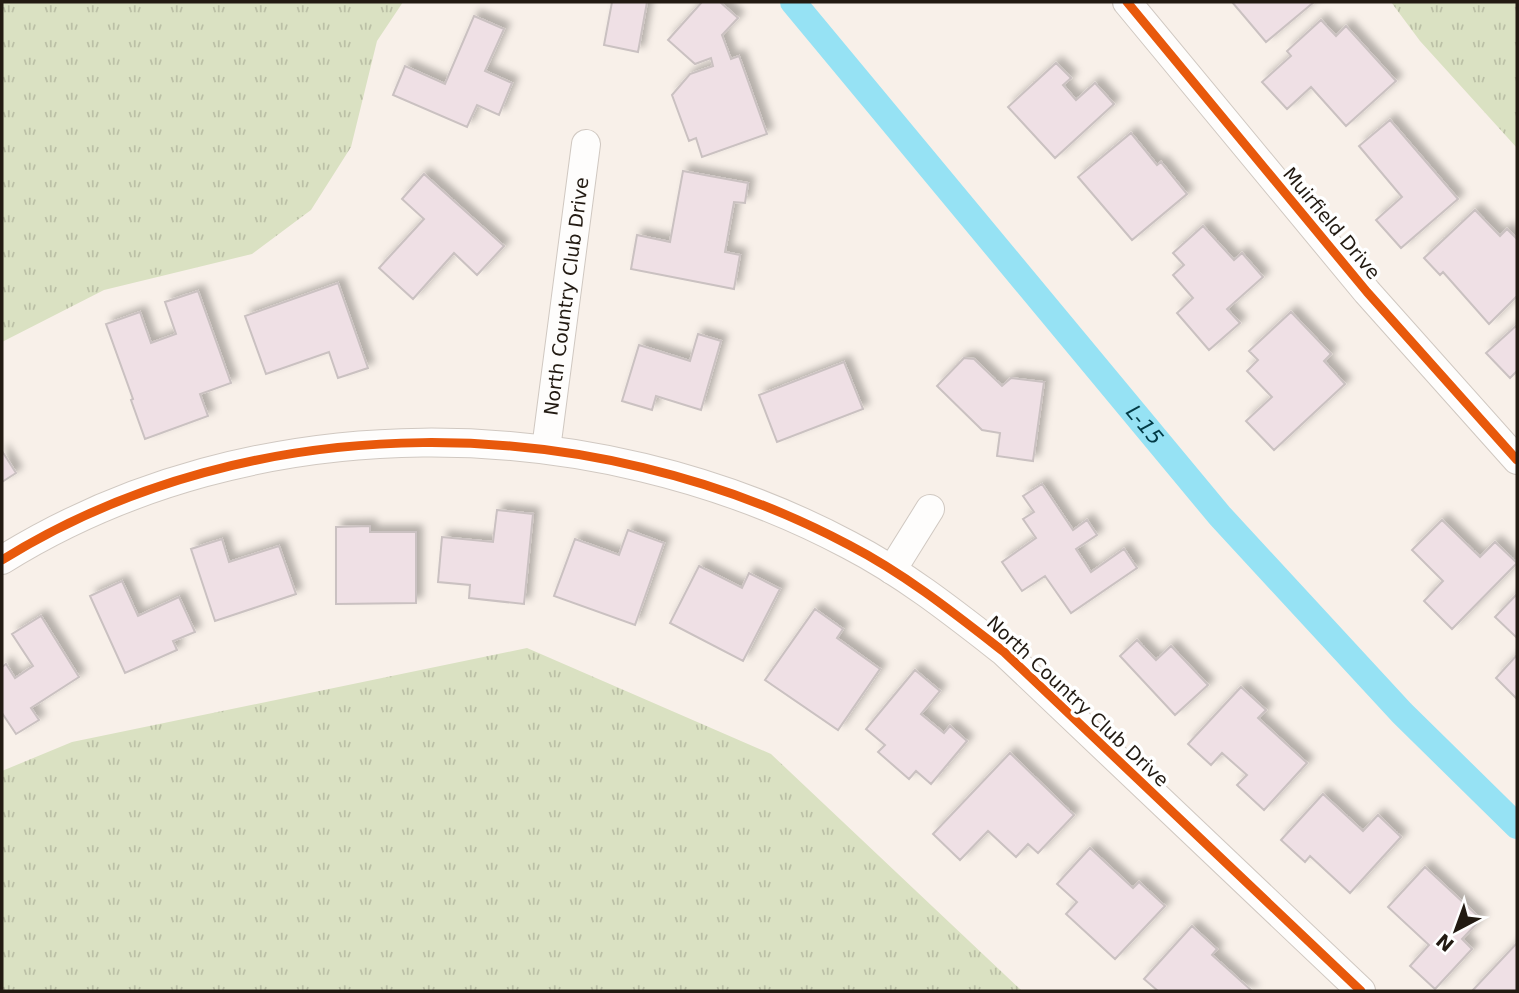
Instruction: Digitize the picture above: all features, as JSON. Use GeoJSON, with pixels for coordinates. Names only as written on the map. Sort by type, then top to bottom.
{"type":"FeatureCollection","features":[{"type":"Feature","properties":{"kind":"street","name":"Muirfield Drive"},"geometry":{"type":"LineString","coordinates":[[1127,2],[1367,292],[1517,460]]}},
{"type":"Feature","properties":{"kind":"street","name":"North Country Club Drive"},"geometry":{"type":"LineString","coordinates":[[546,449],[586,144]]}},
{"type":"Feature","properties":{"kind":"street","name":"North Country Club Drive"},"geometry":{"type":"LineString","coordinates":[[2,559],[83,517],[149,490],[270,457],[342,447],[413,442],[485,443],[546,449],[618,461],[717,488],[784,513],[849,545],[947,607],[1004,652],[1361,991]]}},
{"type":"Feature","properties":{"kind":"street"},"geometry":{"type":"LineString","coordinates":[[892,570],[930,509]]}},
{"type":"Feature","properties":{"kind":"green space"},"geometry":{"type":"Polygon","coordinates":[[[2,2],[403,2],[377,41],[351,147],[311,210],[252,254],[104,290],[2,342],[2,2]]]}},
{"type":"Feature","properties":{"kind":"green space"},"geometry":{"type":"Polygon","coordinates":[[[1391,2],[1517,2],[1517,148],[1420,41],[1391,2]]]}},
{"type":"Feature","properties":{"kind":"green space"},"geometry":{"type":"Polygon","coordinates":[[[527,648],[771,754],[1022,991],[2,991],[2,771],[72,742],[527,648]]]}},
{"type":"Feature","properties":{"kind":"building"},"geometry":{"type":"Polygon","coordinates":[[[612,2],[647,2],[638,52],[604,45],[612,2]]]}},
{"type":"Feature","properties":{"kind":"building"},"geometry":{"type":"Polygon","coordinates":[[[702,2],[720,2],[738,18],[722,35],[731,59],[739,56],[767,134],[702,157],[696,138],[689,141],[672,95],[690,74],[713,66],[711,58],[695,64],[668,40],[702,2]]]}},
{"type":"Feature","properties":{"kind":"building"},"geometry":{"type":"Polygon","coordinates":[[[1232,2],[1314,2],[1266,42],[1232,2]]]}},
{"type":"Feature","properties":{"kind":"building"},"geometry":{"type":"Polygon","coordinates":[[[474,16],[504,29],[485,71],[512,83],[499,115],[477,105],[467,127],[393,95],[405,66],[445,84],[474,16]]]}},
{"type":"Feature","properties":{"kind":"building"},"geometry":{"type":"Polygon","coordinates":[[[1321,20],[1336,36],[1346,26],[1396,81],[1346,126],[1311,87],[1287,109],[1262,82],[1291,56],[1287,51],[1321,20]]]}},
{"type":"Feature","properties":{"kind":"building"},"geometry":{"type":"Polygon","coordinates":[[[1056,63],[1071,78],[1063,85],[1076,100],[1095,83],[1114,104],[1055,158],[1008,107],[1056,63]]]}},
{"type":"Feature","properties":{"kind":"building"},"geometry":{"type":"Polygon","coordinates":[[[1390,120],[1458,199],[1401,248],[1376,220],[1402,197],[1359,146],[1390,120]]]}},
{"type":"Feature","properties":{"kind":"building"},"geometry":{"type":"Polygon","coordinates":[[[1131,133],[1157,165],[1161,162],[1187,194],[1132,240],[1078,177],[1131,133]]]}},
{"type":"Feature","properties":{"kind":"building"},"geometry":{"type":"Polygon","coordinates":[[[683,171],[748,183],[745,203],[734,202],[725,252],[740,255],[734,289],[631,269],[637,235],[670,242],[683,171]]]}},
{"type":"Feature","properties":{"kind":"building"},"geometry":{"type":"Polygon","coordinates":[[[424,174],[504,246],[477,275],[454,253],[413,299],[379,268],[424,219],[402,199],[424,174]]]}},
{"type":"Feature","properties":{"kind":"building"},"geometry":{"type":"Polygon","coordinates":[[[1475,210],[1500,236],[1507,229],[1517,239],[1517,296],[1489,324],[1443,272],[1440,275],[1424,258],[1475,210]]]}},
{"type":"Feature","properties":{"kind":"building"},"geometry":{"type":"Polygon","coordinates":[[[1203,226],[1234,260],[1242,253],[1263,277],[1227,309],[1240,323],[1209,350],[1177,313],[1193,298],[1173,275],[1184,265],[1173,253],[1203,226]]]}},
{"type":"Feature","properties":{"kind":"building"},"geometry":{"type":"Polygon","coordinates":[[[338,283],[368,368],[338,378],[329,352],[266,374],[245,316],[338,283]]]}},
{"type":"Feature","properties":{"kind":"building"},"geometry":{"type":"Polygon","coordinates":[[[198,291],[231,383],[200,394],[208,416],[145,439],[106,324],[140,312],[151,343],[176,334],[165,302],[198,291]]]}},
{"type":"Feature","properties":{"kind":"building"},"geometry":{"type":"Polygon","coordinates":[[[1291,312],[1331,354],[1324,361],[1345,384],[1274,450],[1246,421],[1272,397],[1247,371],[1258,360],[1249,351],[1291,312]]]}},
{"type":"Feature","properties":{"kind":"building"},"geometry":{"type":"Polygon","coordinates":[[[1517,325],[1517,371],[1510,378],[1486,353],[1517,325]]]}},
{"type":"Feature","properties":{"kind":"building"},"geometry":{"type":"Polygon","coordinates":[[[698,334],[721,341],[701,410],[656,396],[652,410],[622,401],[639,345],[690,361],[698,334]]]}},
{"type":"Feature","properties":{"kind":"building"},"geometry":{"type":"Polygon","coordinates":[[[964,358],[974,359],[1002,386],[1011,378],[1044,382],[1033,461],[997,456],[1000,433],[982,430],[937,386],[964,358]]]}},
{"type":"Feature","properties":{"kind":"building"},"geometry":{"type":"Polygon","coordinates":[[[844,362],[863,409],[777,442],[759,395],[844,362]]]}},
{"type":"Feature","properties":{"kind":"building"},"geometry":{"type":"Polygon","coordinates":[[[2,451],[16,473],[2,482],[2,451]]]}},
{"type":"Feature","properties":{"kind":"building"},"geometry":{"type":"Polygon","coordinates":[[[1042,484],[1073,530],[1087,520],[1097,535],[1076,549],[1091,572],[1124,549],[1137,568],[1071,613],[1045,576],[1022,591],[1002,562],[1036,538],[1023,519],[1034,512],[1023,496],[1042,484]]]}},
{"type":"Feature","properties":{"kind":"building"},"geometry":{"type":"Polygon","coordinates":[[[497,510],[533,514],[524,604],[469,598],[470,585],[438,582],[442,537],[493,542],[497,510]]]}},
{"type":"Feature","properties":{"kind":"building"},"geometry":{"type":"Polygon","coordinates":[[[1442,520],[1480,557],[1495,542],[1517,563],[1452,629],[1424,601],[1443,581],[1412,550],[1442,520]]]}},
{"type":"Feature","properties":{"kind":"building"},"geometry":{"type":"Polygon","coordinates":[[[370,526],[370,532],[416,532],[416,603],[336,604],[336,527],[370,526]]]}},
{"type":"Feature","properties":{"kind":"building"},"geometry":{"type":"Polygon","coordinates":[[[628,530],[664,543],[635,625],[554,596],[575,539],[619,555],[628,530]]]}},
{"type":"Feature","properties":{"kind":"building"},"geometry":{"type":"Polygon","coordinates":[[[222,539],[229,562],[279,546],[296,594],[215,621],[191,549],[222,539]]]}},
{"type":"Feature","properties":{"kind":"building"},"geometry":{"type":"Polygon","coordinates":[[[699,566],[742,588],[749,573],[780,589],[743,661],[670,623],[699,566]]]}},
{"type":"Feature","properties":{"kind":"building"},"geometry":{"type":"Polygon","coordinates":[[[122,581],[138,616],[179,597],[195,632],[173,641],[177,650],[125,673],[90,596],[122,581]]]}},
{"type":"Feature","properties":{"kind":"building"},"geometry":{"type":"Polygon","coordinates":[[[1517,594],[1517,638],[1495,617],[1517,594]]]}},
{"type":"Feature","properties":{"kind":"building"},"geometry":{"type":"Polygon","coordinates":[[[815,609],[843,629],[837,638],[880,669],[838,730],[765,680],[815,609]]]}},
{"type":"Feature","properties":{"kind":"building"},"geometry":{"type":"Polygon","coordinates":[[[41,616],[79,677],[31,708],[39,720],[16,734],[2,713],[2,667],[6,664],[15,678],[33,666],[12,634],[41,616]]]}},
{"type":"Feature","properties":{"kind":"building"},"geometry":{"type":"Polygon","coordinates":[[[1137,640],[1156,660],[1171,646],[1208,685],[1175,715],[1120,656],[1137,640]]]}},
{"type":"Feature","properties":{"kind":"building"},"geometry":{"type":"Polygon","coordinates":[[[1517,655],[1517,699],[1496,678],[1517,655]]]}},
{"type":"Feature","properties":{"kind":"building"},"geometry":{"type":"Polygon","coordinates":[[[915,670],[940,691],[921,714],[944,733],[950,726],[967,741],[931,784],[916,771],[909,779],[878,752],[885,745],[866,729],[915,670]]]}},
{"type":"Feature","properties":{"kind":"building"},"geometry":{"type":"Polygon","coordinates":[[[1241,687],[1266,710],[1258,718],[1307,763],[1264,810],[1237,785],[1247,775],[1222,753],[1211,765],[1188,744],[1241,687]]]}},
{"type":"Feature","properties":{"kind":"building"},"geometry":{"type":"Polygon","coordinates":[[[1010,753],[1074,815],[1038,853],[1028,844],[1016,857],[988,831],[960,860],[933,834],[1010,753]]]}},
{"type":"Feature","properties":{"kind":"building"},"geometry":{"type":"Polygon","coordinates":[[[1323,794],[1363,831],[1378,815],[1401,837],[1350,893],[1310,856],[1305,862],[1281,840],[1323,794]]]}},
{"type":"Feature","properties":{"kind":"building"},"geometry":{"type":"Polygon","coordinates":[[[1090,848],[1133,888],[1139,882],[1165,906],[1115,959],[1066,914],[1077,902],[1057,884],[1090,848]]]}},
{"type":"Feature","properties":{"kind":"building"},"geometry":{"type":"Polygon","coordinates":[[[1425,867],[1481,919],[1462,939],[1472,949],[1435,989],[1410,966],[1429,945],[1388,907],[1425,867]]]}},
{"type":"Feature","properties":{"kind":"building"},"geometry":{"type":"Polygon","coordinates":[[[1192,926],[1217,949],[1212,955],[1252,991],[1158,991],[1144,979],[1192,926]]]}},
{"type":"Feature","properties":{"kind":"building"},"geometry":{"type":"Polygon","coordinates":[[[1517,943],[1517,991],[1472,991],[1517,943]]]}},
{"type":"Feature","properties":{"kind":"waterway","name":"L-15"},"geometry":{"type":"LineString","coordinates":[[793,2],[1220,516],[1402,713],[1517,826]]}},
{"type":"Feature","properties":{"kind":"cycle path"},"geometry":{"type":"LineString","coordinates":[[1127,2],[1367,292],[1517,460]]}},
{"type":"Feature","properties":{"kind":"cycle path"},"geometry":{"type":"LineString","coordinates":[[2,560],[100,509],[204,473],[312,451],[423,443],[534,448],[643,468],[749,500],[870,556],[929,595],[1004,652],[1361,991]]}}]}
